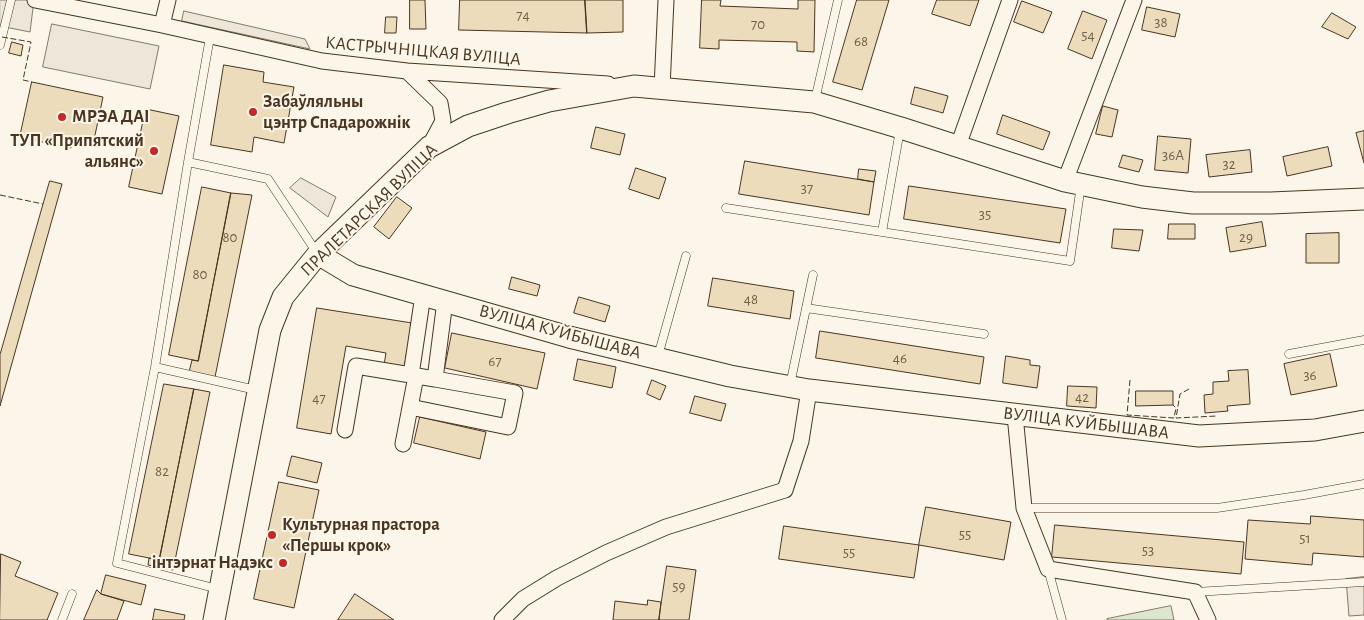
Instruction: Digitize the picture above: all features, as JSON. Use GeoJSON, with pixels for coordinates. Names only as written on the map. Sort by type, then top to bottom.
{"type":"FeatureCollection","features":[{"type":"Feature","properties":{"kind":"main road","name":"ПРАЛЕТАРСКАЯ ВУЛІЦА"},"geometry":{"type":"LineString","coordinates":[[214,620],[270,330],[283,297],[318,254],[429,147],[468,126],[549,101],[634,86],[662,88],[814,102],[1073,182],[1142,197],[1193,203],[1271,203],[1364,199]]}},
{"type":"Feature","properties":{"kind":"main road","name":"ВУЛІЦА КУЙБЫШАВА"},"geometry":{"type":"LineString","coordinates":[[318,254],[353,275],[569,337],[730,376],[799,388],[1199,436],[1315,430],[1364,421]]}},
{"type":"Feature","properties":{"kind":"street","name":"КАСТРЫЧНІЦКАЯ ВУЛІЦА"},"geometry":{"type":"LineString","coordinates":[[35,0],[162,25],[322,61],[407,71],[634,86]]}},
{"type":"Feature","properties":{"kind":"street"},"geometry":{"type":"LineString","coordinates":[[162,25],[168,0]]}},
{"type":"Feature","properties":{"kind":"street"},"geometry":{"type":"LineString","coordinates":[[662,88],[666,0]]}},
{"type":"Feature","properties":{"kind":"street"},"geometry":{"type":"LineString","coordinates":[[958,146],[1010,0]]}},
{"type":"Feature","properties":{"kind":"street"},"geometry":{"type":"LineString","coordinates":[[1073,182],[1134,0]]}},
{"type":"Feature","properties":{"kind":"street"},"geometry":{"type":"LineString","coordinates":[[407,71],[440,103],[443,121],[429,147]]}},
{"type":"Feature","properties":{"kind":"street"},"geometry":{"type":"LineString","coordinates":[[403,444],[410,407],[423,295]]}},
{"type":"Feature","properties":{"kind":"street"},"geometry":{"type":"LineString","coordinates":[[435,379],[445,302]]}},
{"type":"Feature","properties":{"kind":"street"},"geometry":{"type":"LineString","coordinates":[[345,430],[356,366],[515,393],[508,426],[410,407]]}},
{"type":"Feature","properties":{"kind":"street"},"geometry":{"type":"LineString","coordinates":[[502,620],[523,599],[606,553],[666,527],[784,490],[801,442],[799,388]]}},
{"type":"Feature","properties":{"kind":"street"},"geometry":{"type":"LineString","coordinates":[[1015,415],[1024,508],[1048,569],[1195,592],[1208,620]]}},
{"type":"Feature","properties":{"kind":"lane"},"geometry":{"type":"LineString","coordinates":[[0,45],[11,0]]}},
{"type":"Feature","properties":{"kind":"lane"},"geometry":{"type":"LineString","coordinates":[[814,102],[838,0]]}},
{"type":"Feature","properties":{"kind":"lane"},"geometry":{"type":"LineString","coordinates":[[210,37],[155,367],[117,563],[220,589]]}},
{"type":"Feature","properties":{"kind":"lane"},"geometry":{"type":"LineString","coordinates":[[882,232],[901,128]]}},
{"type":"Feature","properties":{"kind":"lane"},"geometry":{"type":"LineString","coordinates":[[188,162],[268,179],[318,254]]}},
{"type":"Feature","properties":{"kind":"lane"},"geometry":{"type":"LineString","coordinates":[[726,208],[1070,260],[1073,182]]}},
{"type":"Feature","properties":{"kind":"lane"},"geometry":{"type":"LineString","coordinates":[[658,358],[686,256]]}},
{"type":"Feature","properties":{"kind":"lane"},"geometry":{"type":"LineString","coordinates":[[799,388],[806,308],[813,275]]}},
{"type":"Feature","properties":{"kind":"lane"},"geometry":{"type":"LineString","coordinates":[[806,308],[984,334]]}},
{"type":"Feature","properties":{"kind":"lane"},"geometry":{"type":"LineString","coordinates":[[1289,354],[1364,340]]}},
{"type":"Feature","properties":{"kind":"lane"},"geometry":{"type":"LineString","coordinates":[[155,367],[258,391]]}},
{"type":"Feature","properties":{"kind":"lane"},"geometry":{"type":"LineString","coordinates":[[1024,508],[1217,508],[1364,484]]}},
{"type":"Feature","properties":{"kind":"lane"},"geometry":{"type":"LineString","coordinates":[[1048,569],[1062,620]]}},
{"type":"Feature","properties":{"kind":"lane"},"geometry":{"type":"LineString","coordinates":[[1195,592],[1364,582]]}},
{"type":"Feature","properties":{"kind":"lane"},"geometry":{"type":"LineString","coordinates":[[62,620],[72,594]]}},
{"type":"Feature","properties":{"kind":"green space"},"geometry":{"type":"Polygon","coordinates":[[[1171,606],[1174,620],[1107,620],[1107,619],[1171,606]]]}},
{"type":"Feature","properties":{"kind":"shaded area"},"geometry":{"type":"Polygon","coordinates":[[[0,0],[34,0],[30,32],[0,26],[0,0]]]}},
{"type":"Feature","properties":{"kind":"shaded area"},"geometry":{"type":"Polygon","coordinates":[[[184,11],[305,39],[310,49],[182,21],[184,11]]]}},
{"type":"Feature","properties":{"kind":"shaded area"},"geometry":{"type":"Polygon","coordinates":[[[52,24],[159,46],[150,89],[43,67],[52,24]]]}},
{"type":"Feature","properties":{"kind":"shaded area"},"geometry":{"type":"Polygon","coordinates":[[[301,178],[336,197],[328,217],[290,188],[301,178]]]}},
{"type":"Feature","properties":{"kind":"shaded area"},"geometry":{"type":"Polygon","coordinates":[[[1364,577],[1364,615],[1349,616],[1346,579],[1364,577]]]}},
{"type":"Feature","properties":{"kind":"building"},"geometry":{"type":"Polygon","coordinates":[[[410,0],[425,0],[426,29],[410,29],[410,0]]]}},
{"type":"Feature","properties":{"kind":"building"},"geometry":{"type":"Polygon","coordinates":[[[460,0],[585,0],[587,33],[459,30],[460,0]]]}},
{"type":"Feature","properties":{"kind":"building"},"geometry":{"type":"Polygon","coordinates":[[[585,0],[623,0],[623,32],[587,33],[585,0]]]}},
{"type":"Feature","properties":{"kind":"building"},"geometry":{"type":"Polygon","coordinates":[[[702,0],[721,0],[720,6],[798,9],[798,0],[815,0],[814,52],[797,51],[797,42],[719,40],[719,49],[700,48],[702,0]]]}},
{"type":"Feature","properties":{"kind":"building"},"geometry":{"type":"Polygon","coordinates":[[[857,0],[889,0],[862,90],[833,82],[857,0]]]}},
{"type":"Feature","properties":{"kind":"building"},"geometry":{"type":"Polygon","coordinates":[[[937,0],[979,0],[970,26],[932,14],[937,0]]]}},
{"type":"Feature","properties":{"kind":"building"},"geometry":{"type":"Polygon","coordinates":[[[1022,1],[1052,12],[1043,33],[1014,22],[1022,1]]]}},
{"type":"Feature","properties":{"kind":"building"},"geometry":{"type":"Polygon","coordinates":[[[1147,7],[1180,14],[1175,37],[1142,30],[1147,7]]]}},
{"type":"Feature","properties":{"kind":"building"},"geometry":{"type":"Polygon","coordinates":[[[1083,11],[1107,20],[1092,59],[1068,49],[1083,11]]]}},
{"type":"Feature","properties":{"kind":"building"},"geometry":{"type":"Polygon","coordinates":[[[1332,13],[1356,27],[1348,39],[1322,27],[1332,13]]]}},
{"type":"Feature","properties":{"kind":"building"},"geometry":{"type":"Polygon","coordinates":[[[386,17],[397,17],[396,33],[385,33],[386,17]]]}},
{"type":"Feature","properties":{"kind":"building"},"geometry":{"type":"Polygon","coordinates":[[[12,42],[23,45],[21,56],[9,53],[12,42]]]}},
{"type":"Feature","properties":{"kind":"building","name":"Забаўляльны цэнтр Спадарожнік"},"geometry":{"type":"Polygon","coordinates":[[[224,65],[264,72],[263,82],[294,87],[284,143],[254,137],[252,152],[211,145],[224,65]]]}},
{"type":"Feature","properties":{"kind":"building","name":"МРЭА ДАІ"},"geometry":{"type":"Polygon","coordinates":[[[32,82],[103,97],[94,140],[73,136],[71,148],[20,137],[32,82]]]}},
{"type":"Feature","properties":{"kind":"building"},"geometry":{"type":"Polygon","coordinates":[[[915,87],[948,96],[943,113],[911,104],[915,87]]]}},
{"type":"Feature","properties":{"kind":"building"},"geometry":{"type":"Polygon","coordinates":[[[1103,106],[1118,110],[1112,137],[1096,134],[1103,106]]]}},
{"type":"Feature","properties":{"kind":"building","name":"ТУП «Припятский альянс»"},"geometry":{"type":"Polygon","coordinates":[[[146,109],[179,116],[162,194],[129,187],[146,109]]]}},
{"type":"Feature","properties":{"kind":"building"},"geometry":{"type":"Polygon","coordinates":[[[1003,115],[1050,132],[1043,150],[997,134],[1003,115]]]}},
{"type":"Feature","properties":{"kind":"building"},"geometry":{"type":"Polygon","coordinates":[[[596,127],[625,134],[620,155],[591,148],[596,127]]]}},
{"type":"Feature","properties":{"kind":"building"},"geometry":{"type":"Polygon","coordinates":[[[1364,131],[1364,163],[1356,133],[1364,131]]]}},
{"type":"Feature","properties":{"kind":"building"},"geometry":{"type":"Polygon","coordinates":[[[1158,136],[1191,139],[1188,173],[1155,170],[1158,136]]]}},
{"type":"Feature","properties":{"kind":"building"},"geometry":{"type":"Polygon","coordinates":[[[1328,147],[1332,166],[1287,176],[1283,157],[1328,147]]]}},
{"type":"Feature","properties":{"kind":"building"},"geometry":{"type":"Polygon","coordinates":[[[1250,150],[1252,172],[1209,177],[1206,155],[1250,150]]]}},
{"type":"Feature","properties":{"kind":"building"},"geometry":{"type":"Polygon","coordinates":[[[1123,155],[1143,160],[1139,172],[1119,167],[1123,155]]]}},
{"type":"Feature","properties":{"kind":"building"},"geometry":{"type":"Polygon","coordinates":[[[745,161],[874,182],[869,215],[739,194],[745,161]]]}},
{"type":"Feature","properties":{"kind":"building"},"geometry":{"type":"Polygon","coordinates":[[[636,168],[666,178],[659,199],[629,189],[636,168]]]}},
{"type":"Feature","properties":{"kind":"building"},"geometry":{"type":"Polygon","coordinates":[[[859,169],[876,171],[874,182],[858,179],[859,169]]]}},
{"type":"Feature","properties":{"kind":"building"},"geometry":{"type":"Polygon","coordinates":[[[50,181],[62,184],[0,406],[0,355],[50,181]]]}},
{"type":"Feature","properties":{"kind":"building"},"geometry":{"type":"Polygon","coordinates":[[[909,186],[1066,209],[1060,243],[904,219],[909,186]]]}},
{"type":"Feature","properties":{"kind":"building"},"geometry":{"type":"Polygon","coordinates":[[[202,187],[231,193],[198,361],[169,355],[202,187]]]}},
{"type":"Feature","properties":{"kind":"building"},"geometry":{"type":"Polygon","coordinates":[[[231,193],[252,195],[215,377],[189,372],[192,360],[198,361],[231,193]]]}},
{"type":"Feature","properties":{"kind":"building"},"geometry":{"type":"Polygon","coordinates":[[[397,197],[412,208],[389,239],[374,227],[397,197]]]}},
{"type":"Feature","properties":{"kind":"building"},"geometry":{"type":"Polygon","coordinates":[[[1262,222],[1266,246],[1230,252],[1226,228],[1262,222]]]}},
{"type":"Feature","properties":{"kind":"building"},"geometry":{"type":"Polygon","coordinates":[[[1169,224],[1195,224],[1195,239],[1168,239],[1169,224]]]}},
{"type":"Feature","properties":{"kind":"building"},"geometry":{"type":"Polygon","coordinates":[[[1114,229],[1143,230],[1139,251],[1112,248],[1114,229]]]}},
{"type":"Feature","properties":{"kind":"building"},"geometry":{"type":"Polygon","coordinates":[[[1339,233],[1339,263],[1306,263],[1306,234],[1339,233]]]}},
{"type":"Feature","properties":{"kind":"building"},"geometry":{"type":"Polygon","coordinates":[[[512,277],[540,285],[537,296],[509,289],[512,277]]]}},
{"type":"Feature","properties":{"kind":"building"},"geometry":{"type":"Polygon","coordinates":[[[713,278],[794,291],[790,319],[708,306],[713,278]]]}},
{"type":"Feature","properties":{"kind":"building"},"geometry":{"type":"Polygon","coordinates":[[[579,297],[610,306],[605,322],[574,313],[579,297]]]}},
{"type":"Feature","properties":{"kind":"building"},"geometry":{"type":"Polygon","coordinates":[[[317,308],[412,323],[404,368],[384,365],[386,353],[346,346],[331,434],[297,428],[317,308]]]}},
{"type":"Feature","properties":{"kind":"building"},"geometry":{"type":"Polygon","coordinates":[[[820,331],[984,357],[980,384],[816,358],[820,331]]]}},
{"type":"Feature","properties":{"kind":"building"},"geometry":{"type":"Polygon","coordinates":[[[452,333],[545,353],[537,389],[445,368],[452,333]]]}},
{"type":"Feature","properties":{"kind":"building"},"geometry":{"type":"Polygon","coordinates":[[[1330,354],[1337,386],[1291,395],[1284,364],[1330,354]]]}},
{"type":"Feature","properties":{"kind":"building"},"geometry":{"type":"Polygon","coordinates":[[[1006,356],[1030,360],[1030,365],[1040,366],[1037,388],[1003,383],[1006,356]]]}},
{"type":"Feature","properties":{"kind":"building"},"geometry":{"type":"Polygon","coordinates":[[[578,359],[616,367],[612,388],[574,380],[578,359]]]}},
{"type":"Feature","properties":{"kind":"building"},"geometry":{"type":"Polygon","coordinates":[[[1248,370],[1250,404],[1227,406],[1228,411],[1205,413],[1204,395],[1213,394],[1213,382],[1229,381],[1228,371],[1248,370]]]}},
{"type":"Feature","properties":{"kind":"building"},"geometry":{"type":"Polygon","coordinates":[[[652,380],[666,386],[660,400],[647,394],[652,380]]]}},
{"type":"Feature","properties":{"kind":"building"},"geometry":{"type":"Polygon","coordinates":[[[164,384],[194,389],[159,560],[129,554],[164,384]]]}},
{"type":"Feature","properties":{"kind":"building"},"geometry":{"type":"Polygon","coordinates":[[[1068,386],[1097,387],[1096,408],[1067,406],[1068,386]]]}},
{"type":"Feature","properties":{"kind":"building"},"geometry":{"type":"Polygon","coordinates":[[[194,389],[210,392],[173,570],[148,565],[149,558],[159,560],[194,389]]]}},
{"type":"Feature","properties":{"kind":"building"},"geometry":{"type":"Polygon","coordinates":[[[1136,391],[1173,391],[1173,405],[1136,406],[1136,391]]]}},
{"type":"Feature","properties":{"kind":"building"},"geometry":{"type":"Polygon","coordinates":[[[695,396],[726,404],[721,421],[690,413],[695,396]]]}},
{"type":"Feature","properties":{"kind":"building"},"geometry":{"type":"Polygon","coordinates":[[[420,417],[486,432],[480,459],[414,443],[420,417]]]}},
{"type":"Feature","properties":{"kind":"building"},"geometry":{"type":"Polygon","coordinates":[[[292,456],[322,463],[317,483],[287,476],[292,456]]]}},
{"type":"Feature","properties":{"kind":"building","name":"інтэрнат Надэкс"},"geometry":{"type":"Polygon","coordinates":[[[279,482],[319,490],[294,608],[254,599],[279,482]]]}},
{"type":"Feature","properties":{"kind":"building"},"geometry":{"type":"Polygon","coordinates":[[[926,507],[1011,522],[1004,560],[919,545],[926,507]]]}},
{"type":"Feature","properties":{"kind":"building"},"geometry":{"type":"Polygon","coordinates":[[[1311,516],[1364,520],[1364,557],[1313,553],[1312,565],[1245,559],[1248,520],[1310,524],[1311,516]]]}},
{"type":"Feature","properties":{"kind":"building"},"geometry":{"type":"Polygon","coordinates":[[[1055,525],[1244,542],[1241,574],[1052,557],[1055,525]]]}},
{"type":"Feature","properties":{"kind":"building"},"geometry":{"type":"Polygon","coordinates":[[[784,526],[919,545],[914,578],[779,559],[784,526]]]}},
{"type":"Feature","properties":{"kind":"building"},"geometry":{"type":"Polygon","coordinates":[[[1,554],[21,562],[15,576],[58,593],[47,620],[0,620],[1,554]]]}},
{"type":"Feature","properties":{"kind":"building"},"geometry":{"type":"Polygon","coordinates":[[[667,566],[696,570],[689,620],[659,620],[667,566]]]}},
{"type":"Feature","properties":{"kind":"building"},"geometry":{"type":"Polygon","coordinates":[[[106,575],[146,585],[141,605],[101,594],[106,575]]]}},
{"type":"Feature","properties":{"kind":"building"},"geometry":{"type":"Polygon","coordinates":[[[97,590],[101,594],[124,601],[117,620],[84,620],[97,590]]]}},
{"type":"Feature","properties":{"kind":"building"},"geometry":{"type":"Polygon","coordinates":[[[355,594],[394,620],[338,620],[355,594]]]}},
{"type":"Feature","properties":{"kind":"building"},"geometry":{"type":"Polygon","coordinates":[[[648,600],[661,602],[659,620],[613,620],[615,601],[647,605],[648,600]]]}},
{"type":"Feature","properties":{"kind":"building"},"geometry":{"type":"Polygon","coordinates":[[[155,609],[185,615],[184,620],[153,620],[155,609]]]}},
{"type":"Feature","properties":{"kind":"fence"},"geometry":{"type":"LineString","coordinates":[[2,37],[31,42],[23,80],[32,82]]}},
{"type":"Feature","properties":{"kind":"fence"},"geometry":{"type":"LineString","coordinates":[[0,195],[43,204]]}},
{"type":"Feature","properties":{"kind":"fence"},"geometry":{"type":"LineString","coordinates":[[1130,380],[1127,415],[1174,418],[1176,408],[1173,405]]}},
{"type":"Feature","properties":{"kind":"fence"},"geometry":{"type":"LineString","coordinates":[[1189,389],[1180,394],[1176,418],[1217,416]]}},
{"type":"Feature","properties":{"kind":"place","name":"Забаўляльны цэнтр Спадарожнік"},"geometry":{"type":"Point","coordinates":[253,112]}},
{"type":"Feature","properties":{"kind":"place","name":"МРЭА ДАІ"},"geometry":{"type":"Point","coordinates":[62,117]}},
{"type":"Feature","properties":{"kind":"place","name":"ТУП «Припятский альянс»"},"geometry":{"type":"Point","coordinates":[154,151]}},
{"type":"Feature","properties":{"kind":"place","name":"Культурная прастора «Першы крок»"},"geometry":{"type":"Point","coordinates":[272,535]}},
{"type":"Feature","properties":{"kind":"place","name":"інтэрнат Надэкс"},"geometry":{"type":"Point","coordinates":[283,563]}}]}
